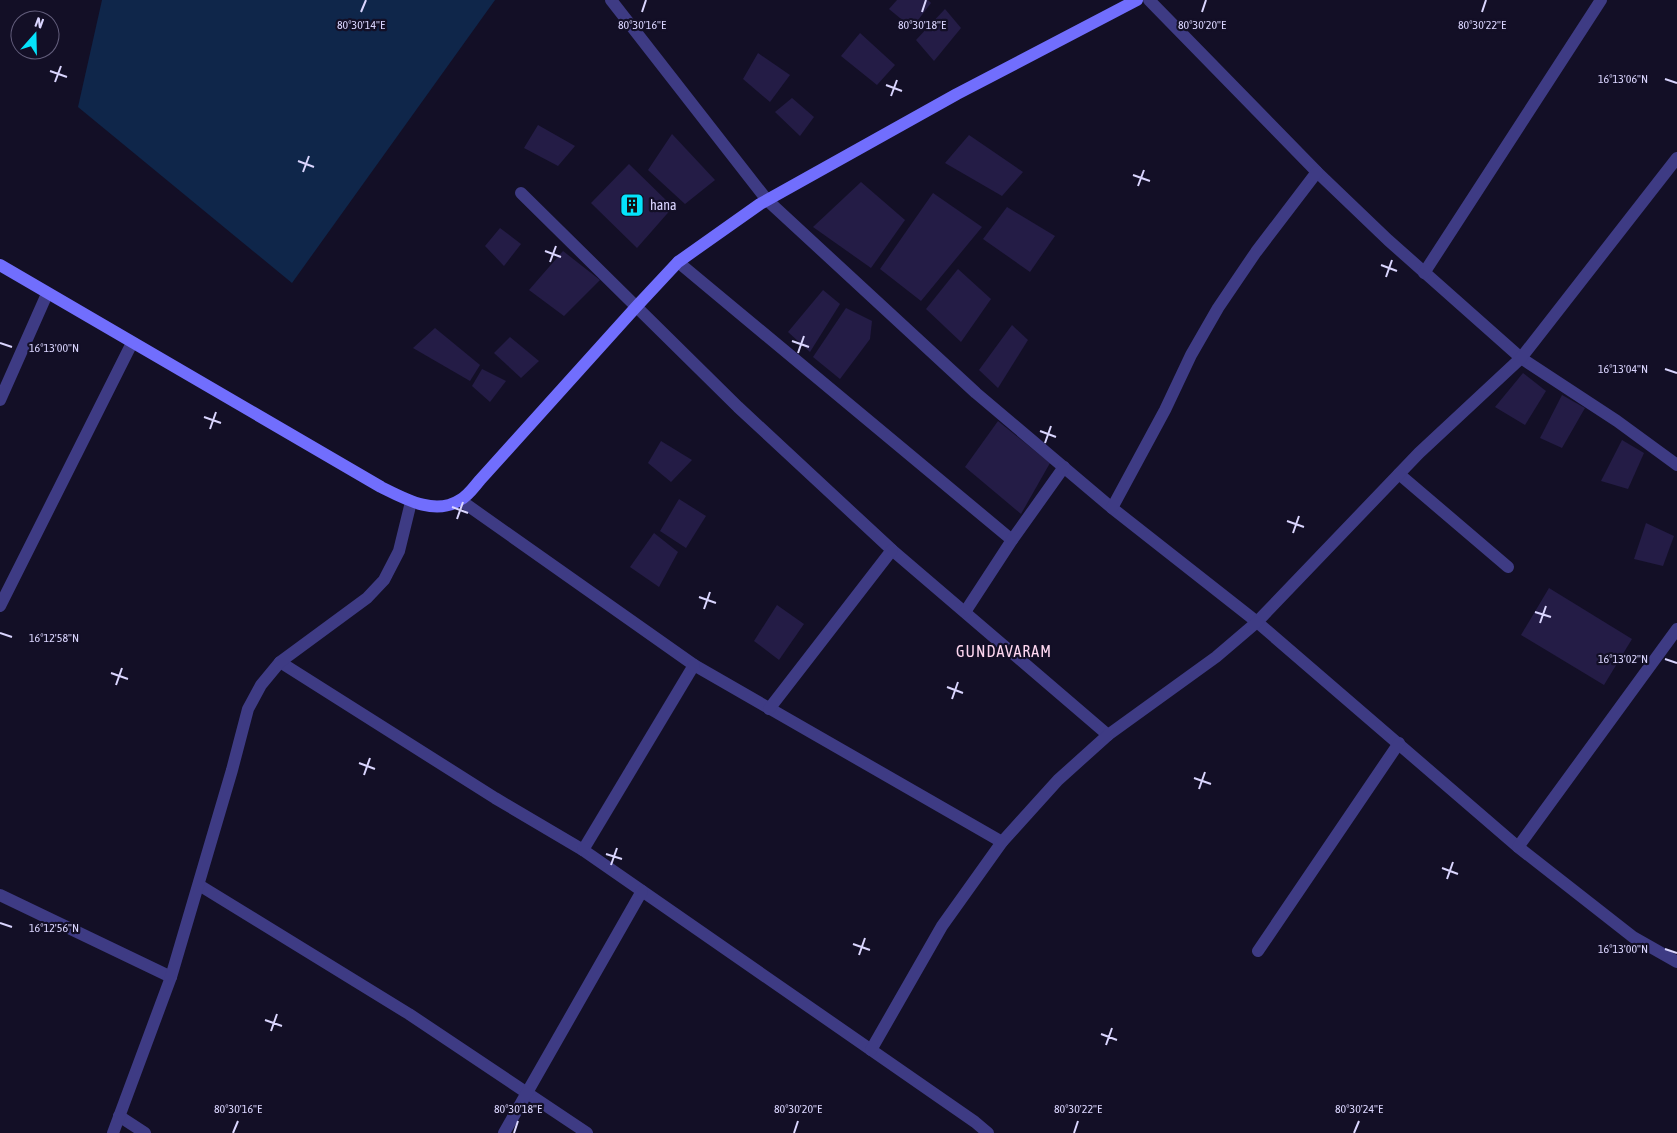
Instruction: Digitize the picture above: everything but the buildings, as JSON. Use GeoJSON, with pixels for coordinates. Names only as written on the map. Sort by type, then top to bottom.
{"type":"FeatureCollection","features":[{"type":"Feature","properties":{"kind":"main road"},"geometry":{"type":"LineString","coordinates":[[0,265],[382,487],[412,502],[439,507],[460,500],[487,474],[678,262],[766,200],[957,94],[1138,0]]}},
{"type":"Feature","properties":{"kind":"street"},"geometry":{"type":"LineString","coordinates":[[611,0],[766,200],[976,393],[1112,508],[1257,622],[1518,847],[1633,937],[1677,962]]}},
{"type":"Feature","properties":{"kind":"street"},"geometry":{"type":"LineString","coordinates":[[1149,0],[1317,172],[1424,273],[1521,358],[1617,421],[1677,465]]}},
{"type":"Feature","properties":{"kind":"street"},"geometry":{"type":"LineString","coordinates":[[1424,273],[1601,0]]}},
{"type":"Feature","properties":{"kind":"street"},"geometry":{"type":"LineString","coordinates":[[871,1050],[942,926],[1002,842],[1058,780],[1108,735],[1216,657],[1257,622],[1399,474],[1521,358],[1677,158]]}},
{"type":"Feature","properties":{"kind":"street"},"geometry":{"type":"LineString","coordinates":[[1112,508],[1165,410],[1191,354],[1218,308],[1256,252],[1317,172]]}},
{"type":"Feature","properties":{"kind":"street"},"geometry":{"type":"LineString","coordinates":[[521,192],[738,407],[892,550],[1108,735]]}},
{"type":"Feature","properties":{"kind":"street"},"geometry":{"type":"LineString","coordinates":[[678,262],[1012,540]]}},
{"type":"Feature","properties":{"kind":"street"},"geometry":{"type":"LineString","coordinates":[[0,400],[47,294]]}},
{"type":"Feature","properties":{"kind":"street"},"geometry":{"type":"LineString","coordinates":[[0,606],[132,343]]}},
{"type":"Feature","properties":{"kind":"street"},"geometry":{"type":"LineString","coordinates":[[965,612],[1012,540],[1064,467]]}},
{"type":"Feature","properties":{"kind":"street"},"geometry":{"type":"LineString","coordinates":[[1399,474],[1508,567]]}},
{"type":"Feature","properties":{"kind":"street"},"geometry":{"type":"LineString","coordinates":[[460,500],[694,665],[1002,842]]}},
{"type":"Feature","properties":{"kind":"street"},"geometry":{"type":"LineString","coordinates":[[113,1133],[171,977],[199,885],[248,709],[261,684],[280,662],[367,598],[384,580],[399,550],[412,502]]}},
{"type":"Feature","properties":{"kind":"street"},"geometry":{"type":"LineString","coordinates":[[769,709],[892,550]]}},
{"type":"Feature","properties":{"kind":"street"},"geometry":{"type":"LineString","coordinates":[[1518,847],[1677,629]]}},
{"type":"Feature","properties":{"kind":"street"},"geometry":{"type":"LineString","coordinates":[[280,662],[495,798],[583,850],[975,1122],[988,1133]]}},
{"type":"Feature","properties":{"kind":"street"},"geometry":{"type":"LineString","coordinates":[[583,850],[694,665]]}},
{"type":"Feature","properties":{"kind":"street"},"geometry":{"type":"LineString","coordinates":[[1258,951],[1399,743]]}},
{"type":"Feature","properties":{"kind":"street"},"geometry":{"type":"LineString","coordinates":[[199,885],[409,1014],[587,1133]]}},
{"type":"Feature","properties":{"kind":"street"},"geometry":{"type":"LineString","coordinates":[[504,1133],[642,891]]}},
{"type":"Feature","properties":{"kind":"street"},"geometry":{"type":"LineString","coordinates":[[0,895],[171,977]]}},
{"type":"Feature","properties":{"kind":"street"},"geometry":{"type":"LineString","coordinates":[[119,1116],[145,1133]]}},
{"type":"Feature","properties":{"kind":"water"},"geometry":{"type":"Polygon","coordinates":[[[102,0],[495,0],[292,283],[78,107],[102,0]]]}},
{"type":"Feature","properties":{"kind":"place","name":"hana"},"geometry":{"type":"Point","coordinates":[632,205]}},
{"type":"Feature","properties":{"kind":"district","name":"GUNDAVARAM"},"geometry":{"type":"Point","coordinates":[1004,651]}}]}
